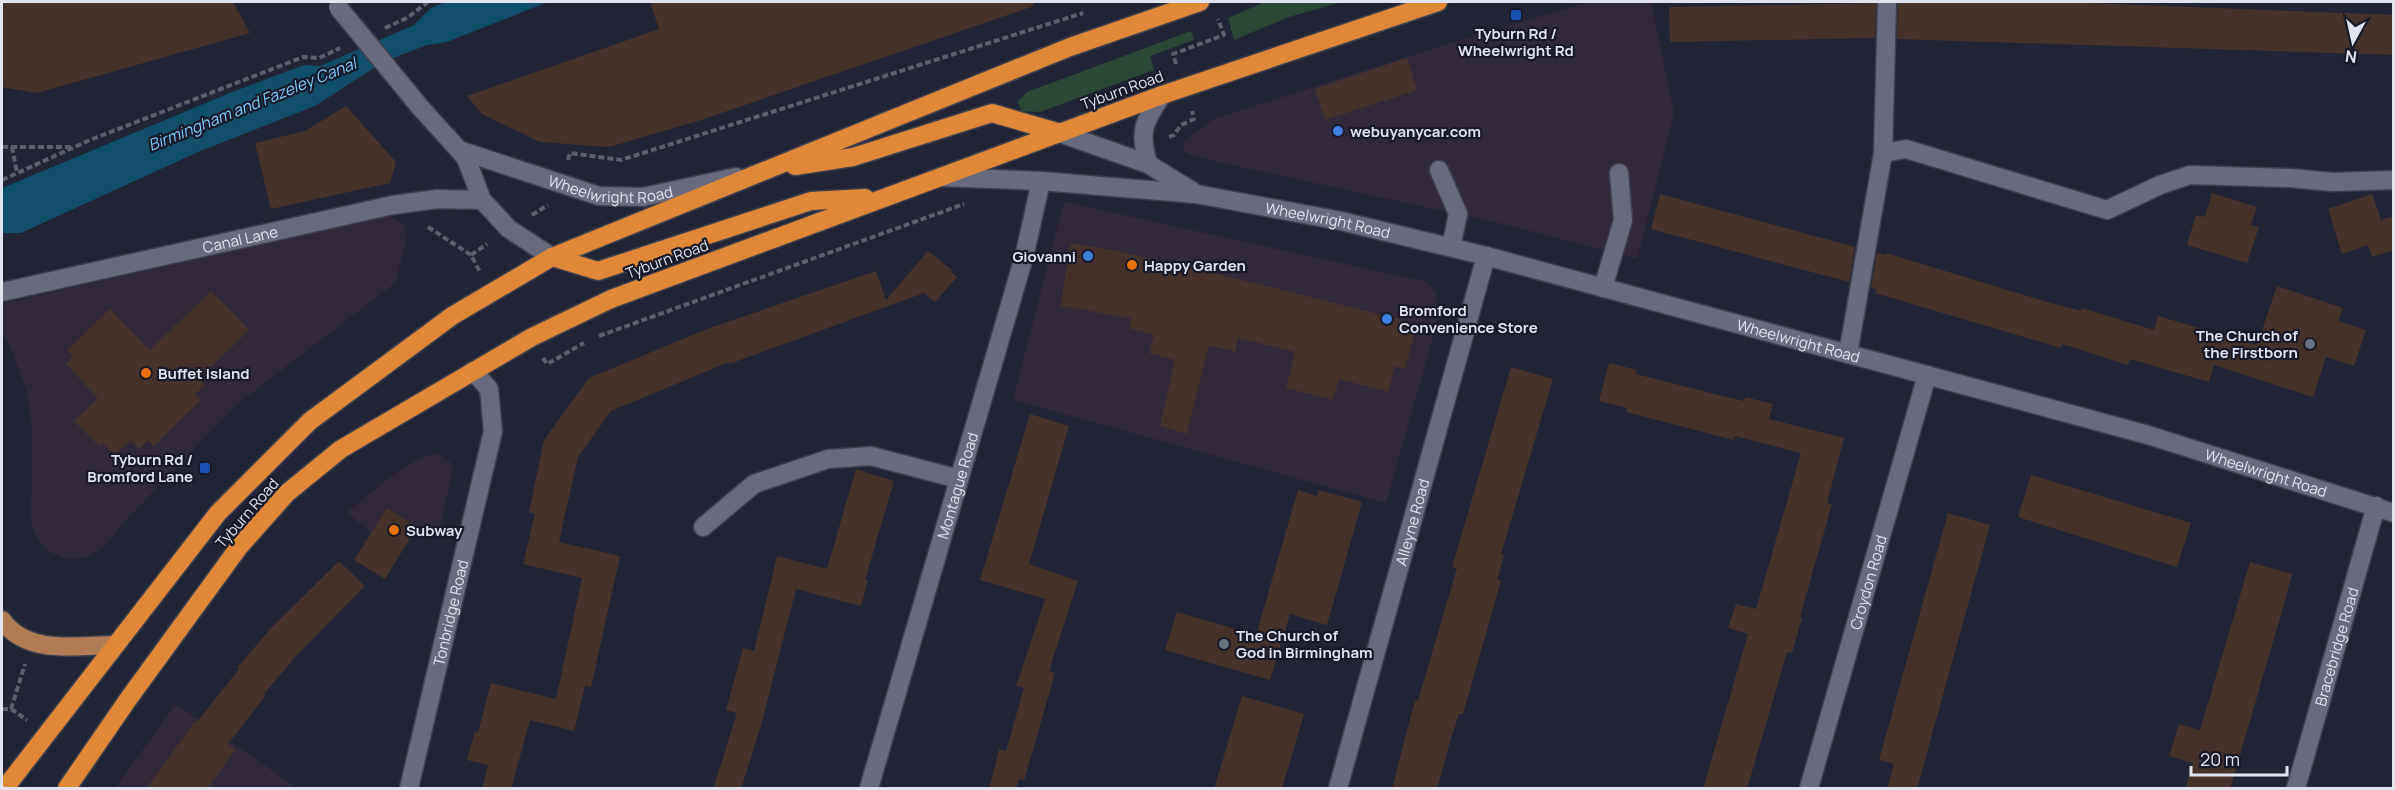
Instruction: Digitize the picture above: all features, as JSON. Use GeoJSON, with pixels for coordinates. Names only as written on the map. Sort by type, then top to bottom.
{"type":"FeatureCollection","features":[{"type":"Feature","properties":{"kind":"highway","name":"Tyburn Road"},"geometry":{"type":"LineString","coordinates":[[5,789],[218,513],[310,421],[452,316],[552,257],[1070,47],[1200,2]]}},
{"type":"Feature","properties":{"kind":"highway","name":"Tyburn Road"},"geometry":{"type":"LineString","coordinates":[[68,789],[129,698],[232,556],[287,493],[341,449],[532,337],[611,299],[1057,132],[1438,2]]}},
{"type":"Feature","properties":{"kind":"highway"},"geometry":{"type":"LineString","coordinates":[[763,171],[854,156],[992,113],[1057,132]]}},
{"type":"Feature","properties":{"kind":"highway"},"geometry":{"type":"LineString","coordinates":[[552,257],[598,271],[811,201],[885,197]]}},
{"type":"Feature","properties":{"kind":"main road"},"geometry":{"type":"LineString","coordinates":[[2,620],[18,637],[41,646],[116,645]]}},
{"type":"Feature","properties":{"kind":"street"},"geometry":{"type":"LineString","coordinates":[[1848,354],[1883,153],[1887,2]]}},
{"type":"Feature","properties":{"kind":"street","name":"Wheelwright Road"},"geometry":{"type":"LineString","coordinates":[[336,4],[420,107],[466,158],[482,200],[508,229],[552,257]]}},
{"type":"Feature","properties":{"kind":"street"},"geometry":{"type":"LineString","coordinates":[[1148,164],[1142,143],[1145,119],[1162,95]]}},
{"type":"Feature","properties":{"kind":"street","name":"Wheelwright Road"},"geometry":{"type":"LineString","coordinates":[[1057,132],[1148,164],[1196,194]]}},
{"type":"Feature","properties":{"kind":"street"},"geometry":{"type":"LineString","coordinates":[[1883,153],[1906,149],[2107,210],[2160,185],[2190,175],[2290,178],[2332,182],[2394,180]]}},
{"type":"Feature","properties":{"kind":"street","name":"Wheelwright Road"},"geometry":{"type":"LineString","coordinates":[[459,150],[599,196],[643,197],[763,171]]}},
{"type":"Feature","properties":{"kind":"street"},"geometry":{"type":"LineString","coordinates":[[1439,170],[1458,214],[1450,248]]}},
{"type":"Feature","properties":{"kind":"street"},"geometry":{"type":"LineString","coordinates":[[1603,288],[1623,220],[1619,174]]}},
{"type":"Feature","properties":{"kind":"street","name":"Wheelwright Road"},"geometry":{"type":"LineString","coordinates":[[936,177],[1041,181],[1196,194],[1341,221],[1486,256],[2148,435],[2394,513]]}},
{"type":"Feature","properties":{"kind":"street","name":"Montague Road"},"geometry":{"type":"LineString","coordinates":[[869,789],[1024,256],[1041,181]]}},
{"type":"Feature","properties":{"kind":"street","name":"Canal Lane"},"geometry":{"type":"LineString","coordinates":[[2,292],[393,205],[437,199],[482,200]]}},
{"type":"Feature","properties":{"kind":"street","name":"Alleyne Road"},"geometry":{"type":"LineString","coordinates":[[1338,789],[1486,256]]}},
{"type":"Feature","properties":{"kind":"street","name":"Tonbridge Road"},"geometry":{"type":"LineString","coordinates":[[409,789],[493,431],[489,389],[473,371]]}},
{"type":"Feature","properties":{"kind":"street","name":"Croydon Road"},"geometry":{"type":"LineString","coordinates":[[1809,789],[1927,375]]}},
{"type":"Feature","properties":{"kind":"street"},"geometry":{"type":"LineString","coordinates":[[703,528],[754,484],[828,459],[871,456],[959,479]]}},
{"type":"Feature","properties":{"kind":"street","name":"Bracebridge Road"},"geometry":{"type":"LineString","coordinates":[[2295,789],[2376,506]]}},
{"type":"Feature","properties":{"kind":"path"},"geometry":{"type":"LineString","coordinates":[[378,31],[407,18],[428,2]]}},
{"type":"Feature","properties":{"kind":"path"},"geometry":{"type":"LineString","coordinates":[[471,255],[508,229],[560,198],[570,153],[621,160],[1084,12]]}},
{"type":"Feature","properties":{"kind":"path"},"geometry":{"type":"LineString","coordinates":[[2,180],[77,147],[303,57],[319,58],[348,45]]}},
{"type":"Feature","properties":{"kind":"path"},"geometry":{"type":"LineString","coordinates":[[2,147],[77,147]]}},
{"type":"Feature","properties":{"kind":"path"},"geometry":{"type":"LineString","coordinates":[[12,147],[17,173]]}},
{"type":"Feature","properties":{"kind":"path"},"geometry":{"type":"LineString","coordinates":[[2,709],[11,709],[32,642]]}},
{"type":"Feature","properties":{"kind":"shaded area"},"geometry":{"type":"Polygon","coordinates":[[[1589,2],[1651,2],[1674,113],[1637,259],[1508,225],[1214,161],[1186,153],[1182,143],[1214,119],[1451,43],[1589,2]]]}},
{"type":"Feature","properties":{"kind":"shaded area"},"geometry":{"type":"Polygon","coordinates":[[[1064,202],[1427,282],[1436,293],[1438,320],[1386,503],[1013,400],[1064,202]]]}},
{"type":"Feature","properties":{"kind":"shaded area"},"geometry":{"type":"Polygon","coordinates":[[[388,216],[403,223],[407,235],[395,283],[236,405],[125,521],[103,548],[85,558],[68,559],[49,552],[38,539],[31,523],[32,427],[27,393],[12,350],[2,332],[2,304],[388,216]]]}},
{"type":"Feature","properties":{"kind":"shaded area"},"geometry":{"type":"Polygon","coordinates":[[[435,453],[446,458],[452,465],[438,536],[417,527],[401,552],[371,533],[347,512],[391,476],[419,459],[435,453]]]}},
{"type":"Feature","properties":{"kind":"shaded area"},"geometry":{"type":"Polygon","coordinates":[[[176,704],[293,785],[292,788],[115,788],[176,704]]]}},
{"type":"Feature","properties":{"kind":"green space"},"geometry":{"type":"Polygon","coordinates":[[[1265,2],[1341,2],[1289,17],[1234,40],[1228,18],[1265,2]]]}},
{"type":"Feature","properties":{"kind":"green space"},"geometry":{"type":"Polygon","coordinates":[[[1191,31],[1194,40],[1150,56],[1154,70],[1040,112],[1022,111],[1017,102],[1027,92],[1191,31]]]}},
{"type":"Feature","properties":{"kind":"water","name":"Birmingham and Fazeley Canal"},"geometry":{"type":"Polygon","coordinates":[[[446,2],[548,2],[447,42],[427,45],[383,62],[315,106],[198,152],[21,233],[2,233],[2,188],[232,92],[304,65],[320,66],[414,25],[431,8],[446,2]]]}},
{"type":"Feature","properties":{"kind":"building"},"geometry":{"type":"Polygon","coordinates":[[[2,2],[233,2],[250,33],[37,93],[2,87],[2,2]]]}},
{"type":"Feature","properties":{"kind":"building"},"geometry":{"type":"Polygon","coordinates":[[[650,2],[1033,2],[1034,6],[701,120],[609,147],[540,142],[482,114],[467,96],[659,29],[650,2]]]}},
{"type":"Feature","properties":{"kind":"building"},"geometry":{"type":"Polygon","coordinates":[[[1898,2],[2063,2],[2394,15],[2394,55],[1897,39],[1898,2]]]}},
{"type":"Feature","properties":{"kind":"building"},"geometry":{"type":"Polygon","coordinates":[[[1876,3],[1875,38],[1670,42],[1669,7],[1876,3]]]}},
{"type":"Feature","properties":{"kind":"building"},"geometry":{"type":"Polygon","coordinates":[[[1407,58],[1417,90],[1325,120],[1315,89],[1407,58]]]}},
{"type":"Feature","properties":{"kind":"building"},"geometry":{"type":"Polygon","coordinates":[[[346,106],[396,162],[390,183],[271,209],[255,143],[305,131],[346,106]]]}},
{"type":"Feature","properties":{"kind":"building"},"geometry":{"type":"Polygon","coordinates":[[[2212,193],[2257,207],[2251,225],[2259,227],[2247,263],[2187,245],[2196,215],[2205,217],[2212,193]]]}},
{"type":"Feature","properties":{"kind":"building"},"geometry":{"type":"Polygon","coordinates":[[[1660,194],[1855,247],[1849,282],[1651,229],[1660,194]]]}},
{"type":"Feature","properties":{"kind":"building"},"geometry":{"type":"Polygon","coordinates":[[[2372,194],[2381,220],[2394,216],[2394,250],[2372,257],[2368,245],[2342,254],[2328,209],[2372,194]]]}},
{"type":"Feature","properties":{"kind":"building"},"geometry":{"type":"Polygon","coordinates":[[[1071,243],[1117,251],[1417,324],[1405,369],[1395,366],[1388,392],[1339,379],[1333,400],[1286,388],[1295,352],[1238,338],[1235,352],[1209,345],[1187,434],[1160,426],[1175,360],[1149,353],[1154,335],[1129,328],[1131,318],[1060,306],[1071,243]]]}},
{"type":"Feature","properties":{"kind":"building"},"geometry":{"type":"Polygon","coordinates":[[[928,251],[952,270],[951,272],[957,277],[935,302],[924,293],[729,364],[729,362],[611,411],[578,457],[559,542],[620,556],[591,687],[585,686],[574,731],[530,720],[511,789],[482,789],[488,765],[467,760],[475,732],[478,733],[491,683],[556,699],[582,578],[523,564],[535,514],[529,512],[544,440],[589,378],[707,329],[876,271],[886,300],[928,251]]]}},
{"type":"Feature","properties":{"kind":"building"},"geometry":{"type":"Polygon","coordinates":[[[1877,253],[1886,255],[1886,253],[2044,301],[2081,311],[2082,308],[2154,330],[2158,316],[2257,345],[2277,286],[2343,308],[2338,321],[2366,330],[2354,366],[2326,357],[2313,397],[2214,365],[2209,382],[2130,359],[2128,365],[2062,344],[2061,348],[1875,293],[1876,289],[1871,288],[1877,253]]]}},
{"type":"Feature","properties":{"kind":"building","name":"Buffet Island"},"geometry":{"type":"Polygon","coordinates":[[[211,291],[249,330],[199,379],[205,385],[195,394],[201,400],[154,446],[148,440],[139,449],[131,440],[115,455],[103,443],[99,446],[74,421],[98,398],[66,364],[73,357],[67,350],[110,309],[150,350],[211,291]]]}},
{"type":"Feature","properties":{"kind":"building"},"geometry":{"type":"Polygon","coordinates":[[[1609,363],[1637,370],[1636,374],[1718,395],[1744,401],[1745,397],[1773,404],[1769,419],[1844,438],[1827,503],[1832,504],[1800,617],[1802,618],[1792,653],[1787,652],[1747,789],[1703,789],[1748,634],[1728,628],[1736,604],[1756,609],[1801,453],[1735,436],[1734,440],[1626,412],[1627,408],[1599,401],[1609,363]]]}},
{"type":"Feature","properties":{"kind":"building"},"geometry":{"type":"Polygon","coordinates":[[[1511,367],[1553,379],[1501,554],[1504,555],[1497,580],[1501,581],[1463,714],[1459,714],[1437,789],[1392,789],[1415,700],[1418,701],[1457,568],[1452,567],[1511,367]]]}},
{"type":"Feature","properties":{"kind":"building"},"geometry":{"type":"Polygon","coordinates":[[[1030,414],[1069,426],[1029,564],[1078,581],[1049,671],[1055,673],[1024,781],[1019,779],[1016,789],[989,789],[999,749],[1006,751],[1024,688],[1016,686],[1045,599],[980,580],[1030,414]]]}},
{"type":"Feature","properties":{"kind":"building"},"geometry":{"type":"Polygon","coordinates":[[[856,469],[894,481],[865,580],[868,580],[861,606],[796,589],[760,729],[741,789],[713,789],[737,713],[726,710],[743,648],[754,651],[777,556],[827,569],[856,469]]]}},
{"type":"Feature","properties":{"kind":"building"},"geometry":{"type":"Polygon","coordinates":[[[2031,475],[2191,523],[2177,567],[2018,517],[2031,475]]]}},
{"type":"Feature","properties":{"kind":"building"},"geometry":{"type":"Polygon","coordinates":[[[1298,490],[1317,496],[1319,490],[1362,502],[1327,625],[1290,614],[1270,680],[1165,650],[1177,612],[1256,635],[1298,490]]]}},
{"type":"Feature","properties":{"kind":"building"},"geometry":{"type":"Polygon","coordinates":[[[387,508],[417,527],[385,579],[354,560],[387,508]]]}},
{"type":"Feature","properties":{"kind":"building"},"geometry":{"type":"Polygon","coordinates":[[[1948,513],[1990,525],[1917,789],[1887,789],[1894,764],[1879,760],[1948,513]]]}},
{"type":"Feature","properties":{"kind":"building"},"geometry":{"type":"Polygon","coordinates":[[[339,561],[365,586],[296,656],[264,694],[266,695],[228,744],[235,750],[207,789],[146,789],[195,721],[197,722],[239,669],[237,668],[271,628],[339,561]]]}},
{"type":"Feature","properties":{"kind":"building"},"geometry":{"type":"Polygon","coordinates":[[[2250,562],[2292,574],[2282,611],[2230,789],[2185,789],[2193,763],[2169,756],[2179,724],[2200,730],[2250,562]]]}},
{"type":"Feature","properties":{"kind":"building"},"geometry":{"type":"Polygon","coordinates":[[[1242,696],[1304,714],[1282,789],[1214,789],[1242,696]]]}},
{"type":"Feature","properties":{"kind":"place","name":"Tyburn Rd / Wheelwright Rd"},"geometry":{"type":"Point","coordinates":[1516,15]}},
{"type":"Feature","properties":{"kind":"place","name":"webuyanycar.com"},"geometry":{"type":"Point","coordinates":[1338,131]}},
{"type":"Feature","properties":{"kind":"place","name":"Giovanni"},"geometry":{"type":"Point","coordinates":[1088,256]}},
{"type":"Feature","properties":{"kind":"place","name":"Happy Garden"},"geometry":{"type":"Point","coordinates":[1132,265]}},
{"type":"Feature","properties":{"kind":"place","name":"Bromford Convenience Store"},"geometry":{"type":"Point","coordinates":[1387,319]}},
{"type":"Feature","properties":{"kind":"place","name":"The Church of the Firstborn"},"geometry":{"type":"Point","coordinates":[2310,344]}},
{"type":"Feature","properties":{"kind":"place","name":"Buffet Island"},"geometry":{"type":"Point","coordinates":[146,373]}},
{"type":"Feature","properties":{"kind":"place","name":"Tyburn Rd / Bromford Lane"},"geometry":{"type":"Point","coordinates":[205,468]}},
{"type":"Feature","properties":{"kind":"place","name":"Subway"},"geometry":{"type":"Point","coordinates":[394,530]}},
{"type":"Feature","properties":{"kind":"place","name":"The Church of God in Birmingham"},"geometry":{"type":"Point","coordinates":[1224,644]}}]}
